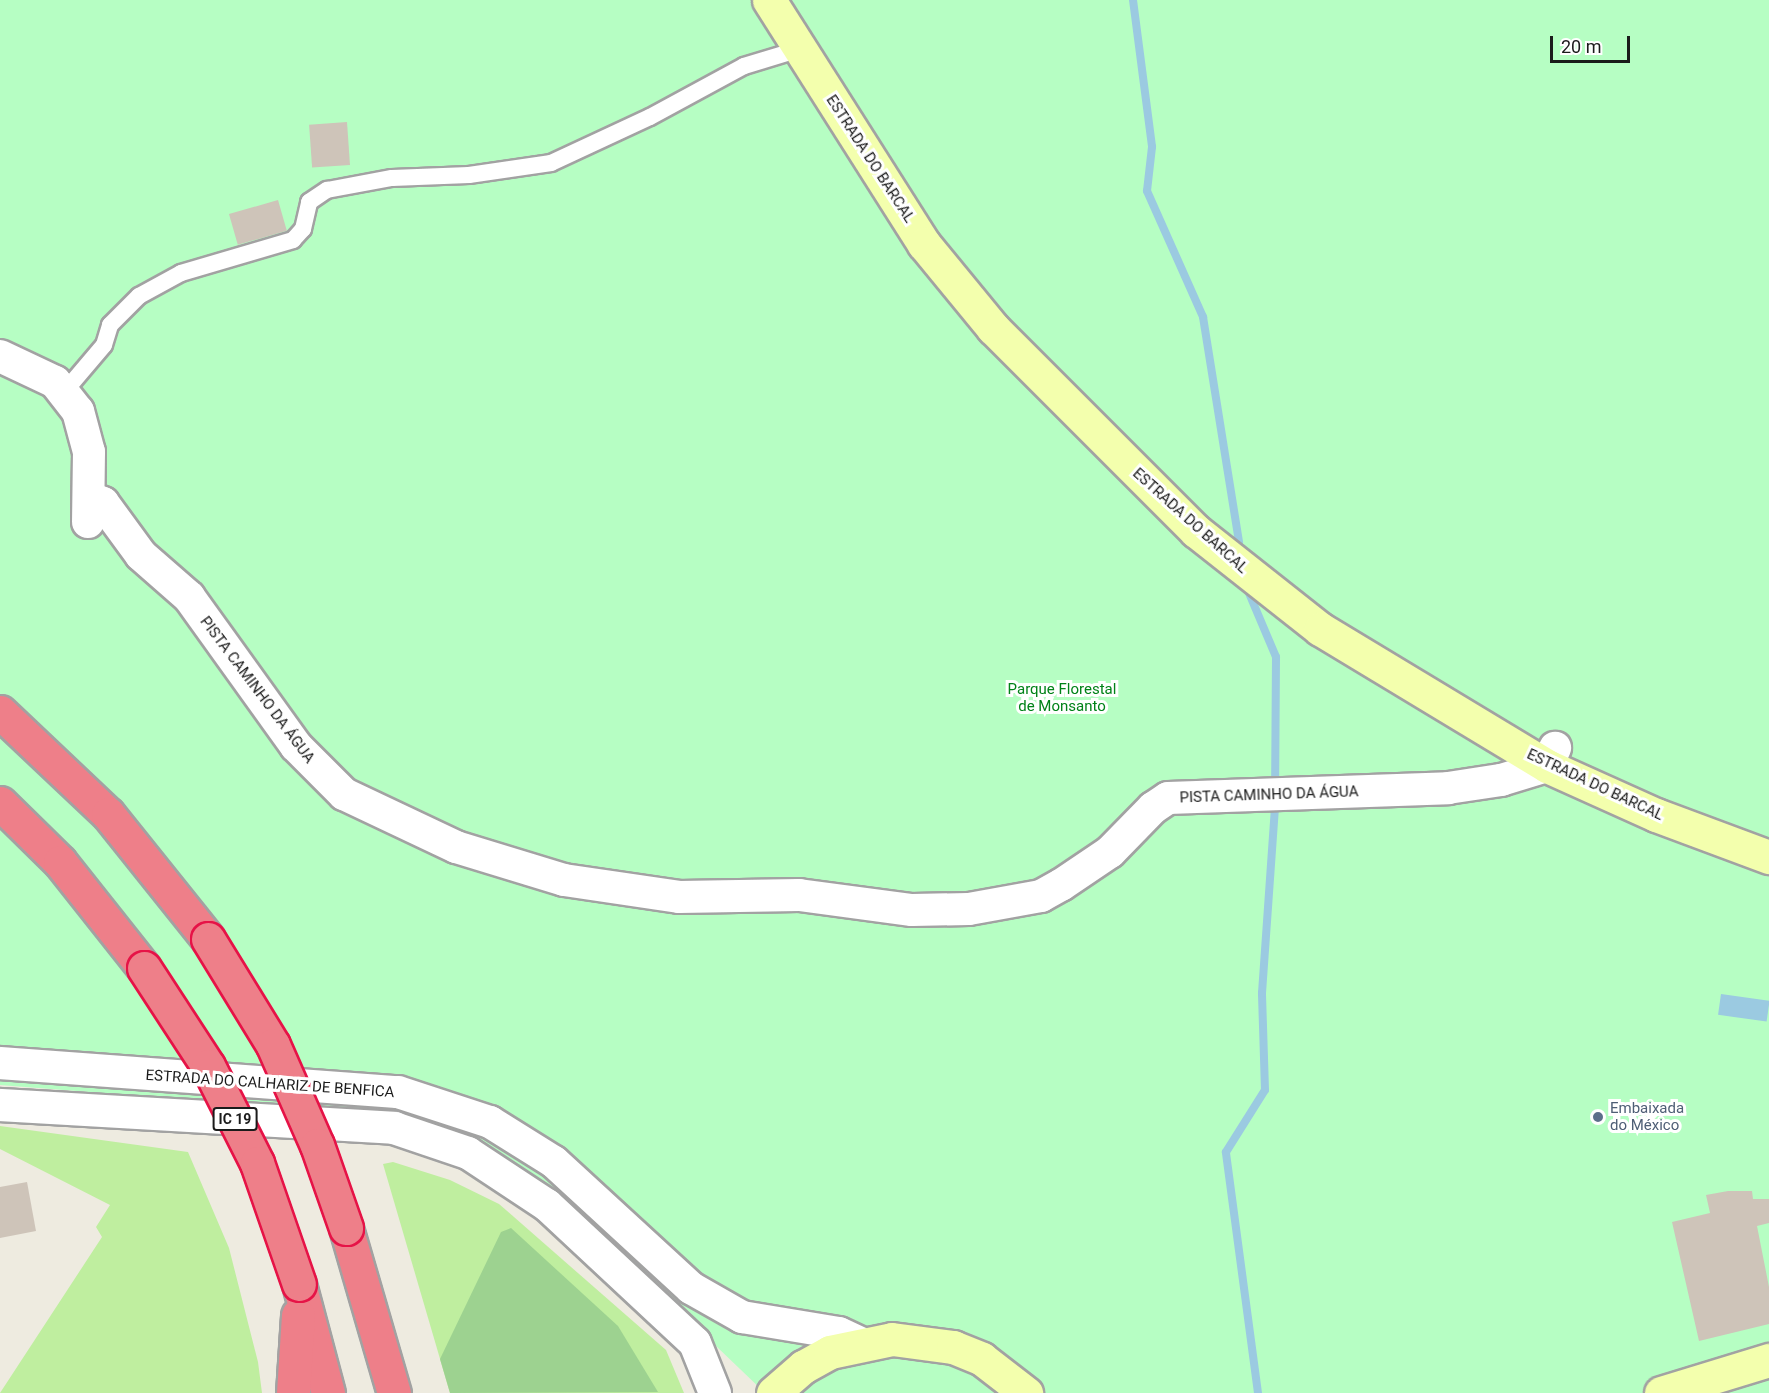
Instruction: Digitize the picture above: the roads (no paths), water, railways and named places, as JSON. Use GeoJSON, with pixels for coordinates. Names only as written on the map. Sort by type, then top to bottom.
{"type":"FeatureCollection","features":[{"type":"Feature","properties":{"kind":"highway"},"geometry":{"type":"LineString","coordinates":[[0,712],[108,814],[208,939],[273,1045],[317,1145],[346,1228],[394,1393]]}},
{"type":"Feature","properties":{"kind":"highway","name":"IC 19"},"geometry":{"type":"LineString","coordinates":[[0,803],[60,862],[144,968],[208,1066],[257,1163],[299,1284],[328,1393]]}},
{"type":"Feature","properties":{"kind":"highway"},"geometry":{"type":"LineString","coordinates":[[293,1393],[299,1284]]}},
{"type":"Feature","properties":{"kind":"street","name":"ESTRADA DO BARCAL"},"geometry":{"type":"LineString","coordinates":[[769,0],[924,244],[993,328],[1154,492],[1196,531],[1320,629],[1656,815],[1769,857]]}},
{"type":"Feature","properties":{"kind":"street","name":"PISTA CAMINHO DA ÁGUA"},"geometry":{"type":"LineString","coordinates":[[0,356],[47,378],[64,391],[84,429],[89,510],[103,504],[141,555],[189,597],[296,746],[344,794],[456,847],[564,880],[679,897],[799,894],[912,910],[969,909],[1041,896],[1061,885],[1110,852],[1153,808],[1168,798],[1448,788],[1501,780],[1551,757]]}},
{"type":"Feature","properties":{"kind":"street","name":"ESTRADA DO CALHARIZ DE BENFICA"},"geometry":{"type":"LineString","coordinates":[[0,1063],[398,1092],[490,1122],[554,1162],[691,1288],[742,1317],[839,1333],[860,1343]]}},
{"type":"Feature","properties":{"kind":"street"},"geometry":{"type":"LineString","coordinates":[[0,1105],[394,1128],[468,1153],[547,1205],[695,1343],[715,1393]]}},
{"type":"Feature","properties":{"kind":"street"},"geometry":{"type":"LineString","coordinates":[[773,1393],[803,1367],[860,1343],[891,1339],[953,1347],[982,1359],[1026,1393]]}},
{"type":"Feature","properties":{"kind":"street"},"geometry":{"type":"LineString","coordinates":[[1661,1393],[1769,1360]]}},
{"type":"Feature","properties":{"kind":"lane"},"geometry":{"type":"LineString","coordinates":[[64,391],[104,345],[110,325],[139,296],[181,273],[293,240],[303,229],[309,202],[327,190],[392,178],[469,175],[551,163],[651,117],[744,66],[800,49]]}},
{"type":"Feature","properties":{"kind":"water"},"geometry":{"type":"Polygon","coordinates":[[[1721,994],[1769,1001],[1767,1022],[1718,1015],[1721,994]]]}},
{"type":"Feature","properties":{"kind":"waterway"},"geometry":{"type":"LineString","coordinates":[[1133,0],[1152,147],[1147,191],[1203,317],[1239,542]]}},
{"type":"Feature","properties":{"kind":"waterway"},"geometry":{"type":"LineString","coordinates":[[1246,586],[1276,657],[1275,788]]}},
{"type":"Feature","properties":{"kind":"waterway"},"geometry":{"type":"LineString","coordinates":[[1258,1393],[1226,1152],[1265,1090],[1262,993],[1275,807]]}},
{"type":"Feature","properties":{"kind":"place","name":"Embaixada do México"},"geometry":{"type":"Point","coordinates":[1598,1117]}},
{"type":"Feature","properties":{"kind":"park label","name":"Parque Florestal de Monsanto"},"geometry":{"type":"Point","coordinates":[1062,698]}}]}
